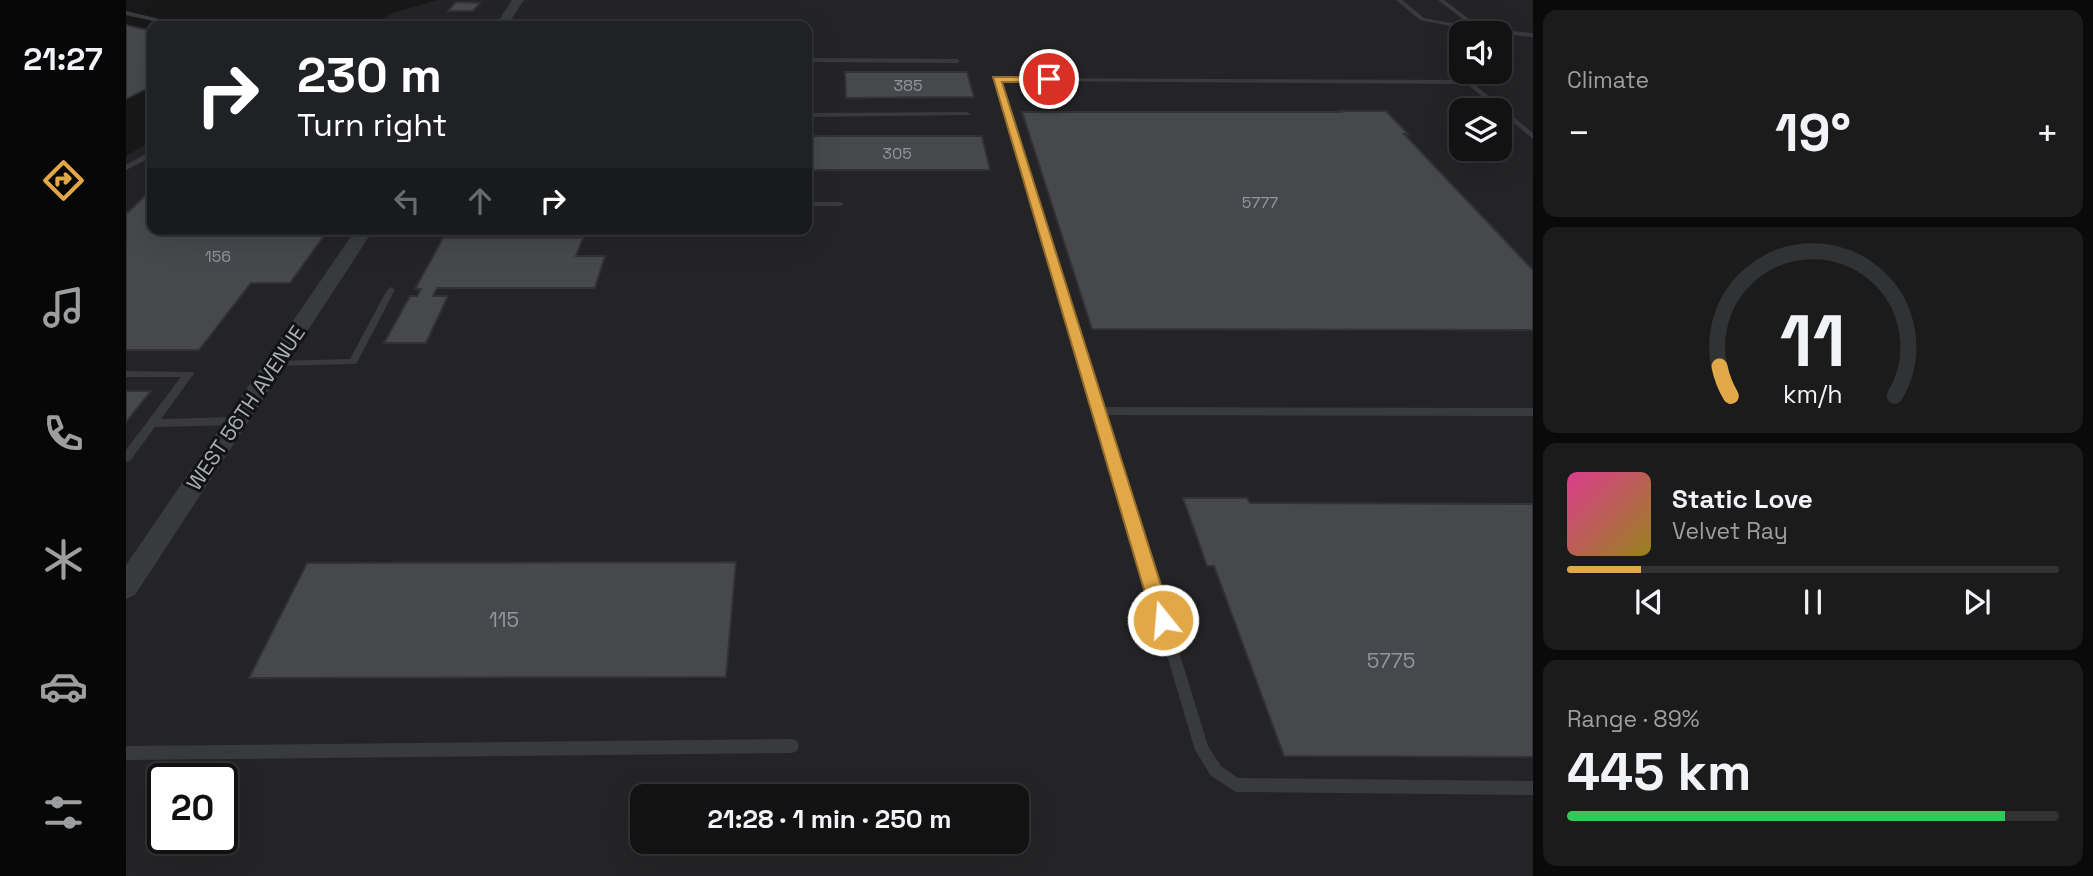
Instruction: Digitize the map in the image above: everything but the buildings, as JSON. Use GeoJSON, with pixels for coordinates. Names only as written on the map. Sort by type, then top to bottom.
{"type":"FeatureCollection","features":[{"type":"Feature","properties":{"kind":"street"},"geometry":{"type":"LineString","coordinates":[[504,21],[518,0]]}},
{"type":"Feature","properties":{"kind":"street","name":"WEST 56TH AVENUE"},"geometry":{"type":"LineString","coordinates":[[126,586],[361,235]]}},
{"type":"Feature","properties":{"kind":"lane"},"geometry":{"type":"LineString","coordinates":[[1399,0],[1422,19],[1449,24]]}},
{"type":"Feature","properties":{"kind":"lane"},"geometry":{"type":"LineString","coordinates":[[1441,0],[1468,21]]}},
{"type":"Feature","properties":{"kind":"lane"},"geometry":{"type":"LineString","coordinates":[[126,13],[162,21]]}},
{"type":"Feature","properties":{"kind":"lane"},"geometry":{"type":"LineString","coordinates":[[1512,32],[1533,34]]}},
{"type":"Feature","properties":{"kind":"lane"},"geometry":{"type":"LineString","coordinates":[[812,60],[957,61]]}},
{"type":"Feature","properties":{"kind":"lane"},"geometry":{"type":"LineString","coordinates":[[1533,137],[1469,82],[996,79],[1202,750],[1216,771],[1236,785],[1533,788]]}},
{"type":"Feature","properties":{"kind":"lane"},"geometry":{"type":"LineString","coordinates":[[812,115],[967,114]]}},
{"type":"Feature","properties":{"kind":"lane"},"geometry":{"type":"LineString","coordinates":[[126,168],[147,157]]}},
{"type":"Feature","properties":{"kind":"lane"},"geometry":{"type":"LineString","coordinates":[[812,204],[840,204]]}},
{"type":"Feature","properties":{"kind":"lane"},"geometry":{"type":"LineString","coordinates":[[275,364],[353,362],[391,290]]}},
{"type":"Feature","properties":{"kind":"lane"},"geometry":{"type":"LineString","coordinates":[[126,374],[190,374],[126,458]]}},
{"type":"Feature","properties":{"kind":"lane"},"geometry":{"type":"LineString","coordinates":[[1100,411],[1533,412]]}},
{"type":"Feature","properties":{"kind":"lane"},"geometry":{"type":"LineString","coordinates":[[152,423],[237,421]]}},
{"type":"Feature","properties":{"kind":"lane"},"geometry":{"type":"LineString","coordinates":[[126,753],[792,746]]}},
{"type":"Feature","properties":{"kind":"shaded area"},"geometry":{"type":"Polygon","coordinates":[[[438,0],[1533,0],[1533,876],[126,876],[126,156],[147,144],[147,235],[812,235],[812,21],[378,21],[395,12],[438,0]]]}},
{"type":"Feature","properties":{"kind":"route"},"geometry":{"type":"LineString","coordinates":[[1049,79],[996,79],[1163,620]]}}]}
